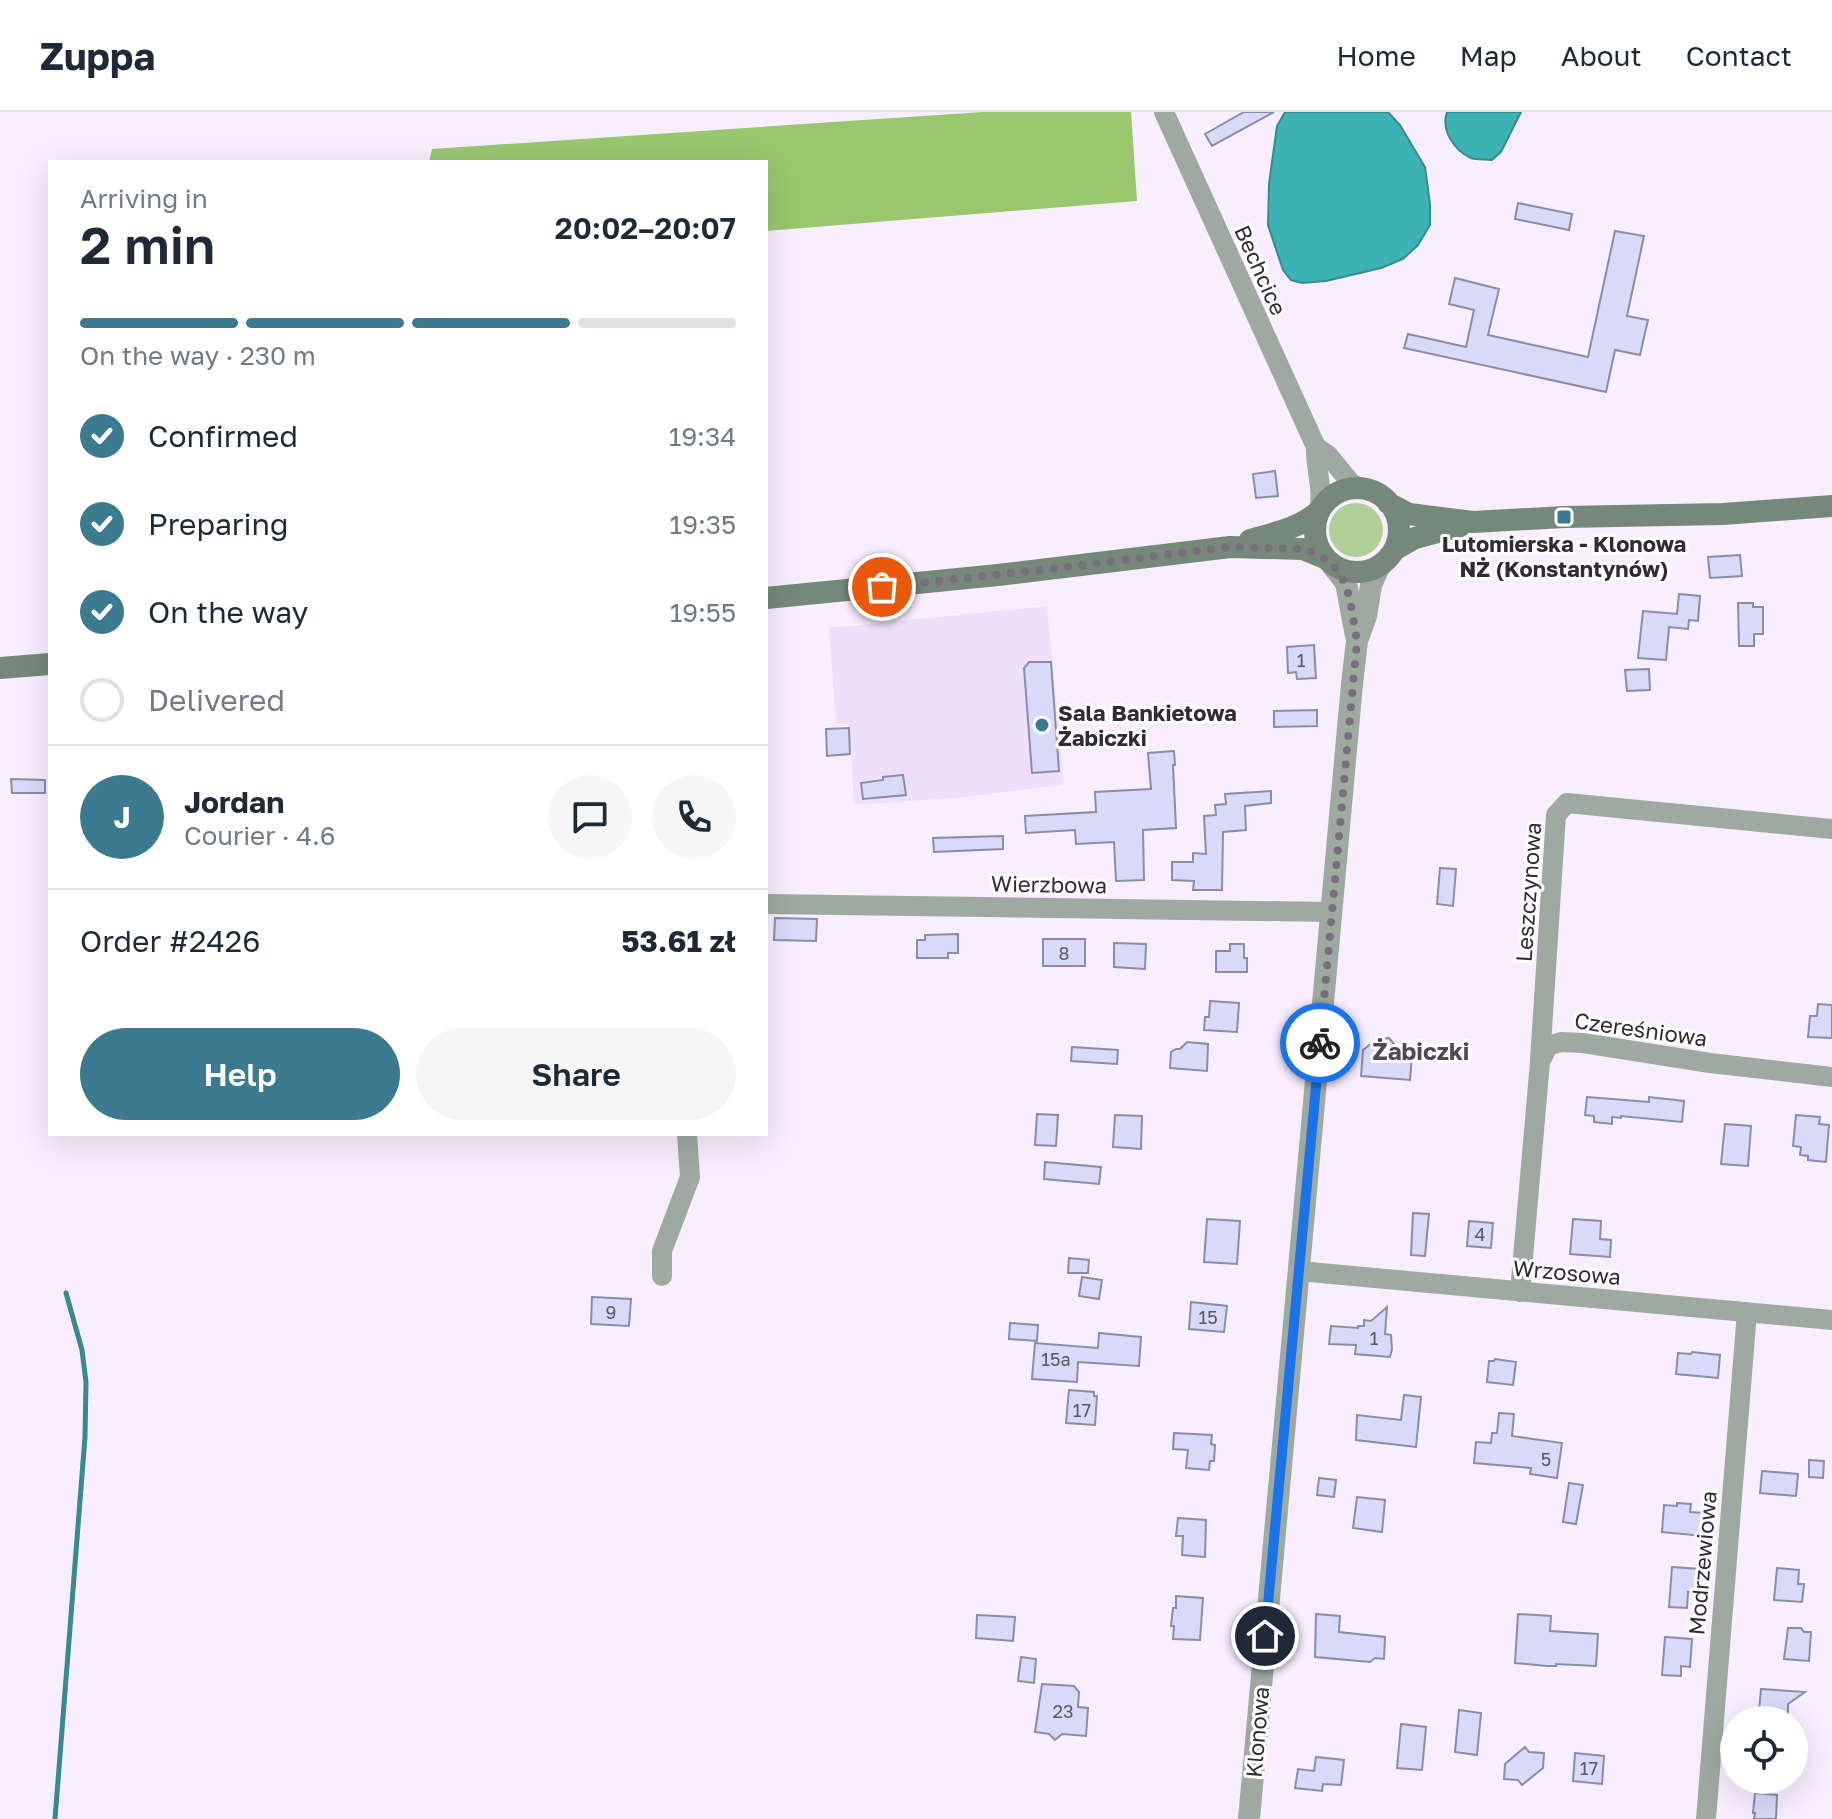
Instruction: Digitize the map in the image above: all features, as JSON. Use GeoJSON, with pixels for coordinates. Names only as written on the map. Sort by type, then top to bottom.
{"type":"FeatureCollection","features":[{"type":"Feature","properties":{"kind":"main road"},"geometry":{"type":"LineString","coordinates":[[1328,562],[1319,550],[1314,530],[1319,511],[1325,502],[1342,491],[1362,489],[1381,496],[1394,511],[1399,531],[1387,558]]}},
{"type":"Feature","properties":{"kind":"main road"},"geometry":{"type":"LineString","coordinates":[[1388,503],[1409,514],[1473,522],[1723,514],[1832,506]]}},
{"type":"Feature","properties":{"kind":"main road"},"geometry":{"type":"LineString","coordinates":[[1230,547],[1300,525],[1319,511]]}},
{"type":"Feature","properties":{"kind":"main road"},"geometry":{"type":"LineString","coordinates":[[768,598],[1013,574],[1230,547],[1303,549],[1351,572],[1371,570],[1415,538],[1473,522]]}},
{"type":"Feature","properties":{"kind":"main road"},"geometry":{"type":"LineString","coordinates":[[0,668],[48,664]]}},
{"type":"Feature","properties":{"kind":"street","name":"Bechcice"},"geometry":{"type":"LineString","coordinates":[[1164,112],[1316,447],[1321,489],[1319,511]]}},
{"type":"Feature","properties":{"kind":"street","name":"Bechcice"},"geometry":{"type":"LineString","coordinates":[[1316,447],[1328,455],[1351,483],[1362,489]]}},
{"type":"Feature","properties":{"kind":"street","name":"Klonowa"},"geometry":{"type":"LineString","coordinates":[[1249,1819],[1357,641],[1366,616],[1371,585],[1387,558]]}},
{"type":"Feature","properties":{"kind":"street","name":"Klonowa"},"geometry":{"type":"LineString","coordinates":[[1328,562],[1346,583],[1357,641]]}},
{"type":"Feature","properties":{"kind":"street","name":"Leszczynowa"},"geometry":{"type":"LineString","coordinates":[[1540,1062],[1556,815],[1567,803],[1832,829]]}},
{"type":"Feature","properties":{"kind":"street","name":"Wierzbowa"},"geometry":{"type":"LineString","coordinates":[[768,904],[1332,912]]}},
{"type":"Feature","properties":{"kind":"street","name":"Czereśniowa"},"geometry":{"type":"LineString","coordinates":[[1540,1062],[1548,1046],[1572,1042],[1710,1063],[1832,1077]]}},
{"type":"Feature","properties":{"kind":"street"},"geometry":{"type":"LineString","coordinates":[[1520,1292],[1540,1062]]}},
{"type":"Feature","properties":{"kind":"street"},"geometry":{"type":"LineString","coordinates":[[662,1276],[662,1251],[690,1177],[687,1136]]}},
{"type":"Feature","properties":{"kind":"street","name":"Wrzosowa"},"geometry":{"type":"LineString","coordinates":[[1299,1271],[1832,1320]]}},
{"type":"Feature","properties":{"kind":"street","name":"Modrzewiowa"},"geometry":{"type":"LineString","coordinates":[[1706,1819],[1747,1312]]}},
{"type":"Feature","properties":{"kind":"shaded area"},"geometry":{"type":"Polygon","coordinates":[[[983,112],[1131,112],[1137,201],[768,231],[768,160],[429,160],[432,149],[983,112]]]}},
{"type":"Feature","properties":{"kind":"shaded area"},"geometry":{"type":"Polygon","coordinates":[[[1285,112],[1388,112],[1400,125],[1425,167],[1430,204],[1430,225],[1418,245],[1403,259],[1381,268],[1326,281],[1302,283],[1291,280],[1283,270],[1268,225],[1269,184],[1277,126],[1285,112]]]}},
{"type":"Feature","properties":{"kind":"shaded area"},"geometry":{"type":"Polygon","coordinates":[[[1447,112],[1521,112],[1501,152],[1492,160],[1471,158],[1459,150],[1447,132],[1447,112]]]}},
{"type":"Feature","properties":{"kind":"shaded area"},"geometry":{"type":"Polygon","coordinates":[[[1356,503],[1375,511],[1383,530],[1375,549],[1356,557],[1337,549],[1329,530],[1337,511],[1356,503]]]}},
{"type":"Feature","properties":{"kind":"shaded area"},"geometry":{"type":"Polygon","coordinates":[[[1047,606],[1064,784],[967,797],[854,805],[850,724],[836,724],[829,628],[1047,606]]]}},
{"type":"Feature","properties":{"kind":"building"},"geometry":{"type":"Polygon","coordinates":[[[1244,112],[1274,112],[1212,146],[1205,134],[1244,112]]]}},
{"type":"Feature","properties":{"kind":"building"},"geometry":{"type":"Polygon","coordinates":[[[1518,203],[1572,214],[1569,230],[1515,219],[1518,203]]]}},
{"type":"Feature","properties":{"kind":"building"},"geometry":{"type":"Polygon","coordinates":[[[1615,231],[1644,236],[1627,316],[1648,320],[1640,355],[1615,350],[1606,392],[1404,348],[1408,334],[1466,347],[1474,310],[1449,304],[1455,278],[1499,289],[1488,335],[1588,357],[1615,231]]]}},
{"type":"Feature","properties":{"kind":"building"},"geometry":{"type":"Polygon","coordinates":[[[1275,471],[1278,496],[1256,498],[1253,474],[1275,471]]]}},
{"type":"Feature","properties":{"kind":"building"},"geometry":{"type":"Polygon","coordinates":[[[1740,555],[1742,576],[1710,578],[1708,557],[1740,555]]]}},
{"type":"Feature","properties":{"kind":"building"},"geometry":{"type":"Polygon","coordinates":[[[1679,594],[1700,596],[1698,621],[1689,620],[1688,629],[1669,627],[1666,660],[1638,658],[1643,611],[1677,614],[1679,594]]]}},
{"type":"Feature","properties":{"kind":"building"},"geometry":{"type":"Polygon","coordinates":[[[1738,603],[1763,607],[1763,634],[1754,634],[1754,646],[1739,646],[1738,603]]]}},
{"type":"Feature","properties":{"kind":"building"},"geometry":{"type":"Polygon","coordinates":[[[1314,645],[1316,678],[1297,679],[1296,672],[1288,673],[1287,647],[1314,645]]]}},
{"type":"Feature","properties":{"kind":"building","name":"Sala Bankietowa Żabiczki"},"geometry":{"type":"Polygon","coordinates":[[[1029,662],[1051,662],[1059,771],[1032,773],[1024,668],[1029,662]]]}},
{"type":"Feature","properties":{"kind":"building"},"geometry":{"type":"Polygon","coordinates":[[[1649,669],[1650,690],[1627,691],[1625,670],[1649,669]]]}},
{"type":"Feature","properties":{"kind":"building"},"geometry":{"type":"Polygon","coordinates":[[[1317,710],[1317,726],[1274,727],[1274,711],[1317,710]]]}},
{"type":"Feature","properties":{"kind":"building"},"geometry":{"type":"Polygon","coordinates":[[[849,728],[850,754],[827,756],[826,729],[849,728]]]}},
{"type":"Feature","properties":{"kind":"building"},"geometry":{"type":"Polygon","coordinates":[[[1174,751],[1176,828],[1143,830],[1144,880],[1116,881],[1114,842],[1076,844],[1075,830],[1026,833],[1025,816],[1096,812],[1095,792],[1151,789],[1148,753],[1174,751]]]}},
{"type":"Feature","properties":{"kind":"building"},"geometry":{"type":"Polygon","coordinates":[[[903,775],[906,795],[863,799],[861,783],[903,775]]]}},
{"type":"Feature","properties":{"kind":"building"},"geometry":{"type":"Polygon","coordinates":[[[11,779],[45,780],[45,793],[12,793],[11,779]]]}},
{"type":"Feature","properties":{"kind":"building"},"geometry":{"type":"Polygon","coordinates":[[[1271,791],[1271,803],[1245,806],[1246,830],[1223,832],[1222,890],[1193,890],[1194,881],[1172,880],[1172,862],[1193,862],[1193,853],[1206,854],[1204,816],[1216,815],[1215,805],[1226,804],[1225,794],[1271,791]]]}},
{"type":"Feature","properties":{"kind":"building"},"geometry":{"type":"Polygon","coordinates":[[[1003,836],[1003,849],[934,852],[933,838],[1003,836]]]}},
{"type":"Feature","properties":{"kind":"building"},"geometry":{"type":"Polygon","coordinates":[[[1440,868],[1456,869],[1453,906],[1437,904],[1440,868]]]}},
{"type":"Feature","properties":{"kind":"building"},"geometry":{"type":"Polygon","coordinates":[[[775,918],[817,919],[816,941],[774,940],[775,918]]]}},
{"type":"Feature","properties":{"kind":"building"},"geometry":{"type":"Polygon","coordinates":[[[958,934],[958,953],[948,953],[948,958],[917,958],[917,940],[925,940],[925,935],[958,934]]]}},
{"type":"Feature","properties":{"kind":"building"},"geometry":{"type":"Polygon","coordinates":[[[1043,939],[1085,939],[1085,966],[1043,966],[1043,939]]]}},
{"type":"Feature","properties":{"kind":"building"},"geometry":{"type":"Polygon","coordinates":[[[1114,943],[1146,944],[1145,969],[1114,967],[1114,943]]]}},
{"type":"Feature","properties":{"kind":"building"},"geometry":{"type":"Polygon","coordinates":[[[1230,944],[1244,944],[1247,972],[1216,972],[1216,951],[1230,951],[1230,944]]]}},
{"type":"Feature","properties":{"kind":"building"},"geometry":{"type":"Polygon","coordinates":[[[1210,1001],[1239,1003],[1237,1032],[1204,1030],[1210,1001]]]}},
{"type":"Feature","properties":{"kind":"building"},"geometry":{"type":"Polygon","coordinates":[[[1818,1004],[1832,1005],[1832,1038],[1808,1037],[1810,1016],[1817,1016],[1818,1004]]]}},
{"type":"Feature","properties":{"kind":"building"},"geometry":{"type":"Polygon","coordinates":[[[1389,1038],[1404,1056],[1412,1056],[1410,1080],[1361,1076],[1363,1050],[1377,1039],[1389,1038]]]}},
{"type":"Feature","properties":{"kind":"building"},"geometry":{"type":"Polygon","coordinates":[[[1187,1042],[1208,1044],[1207,1071],[1170,1068],[1171,1052],[1187,1042]]]}},
{"type":"Feature","properties":{"kind":"building"},"geometry":{"type":"Polygon","coordinates":[[[1072,1047],[1118,1050],[1117,1064],[1071,1061],[1072,1047]]]}},
{"type":"Feature","properties":{"kind":"building"},"geometry":{"type":"Polygon","coordinates":[[[1587,1097],[1649,1102],[1649,1097],[1684,1101],[1682,1122],[1621,1116],[1612,1117],[1612,1124],[1594,1122],[1594,1116],[1585,1115],[1587,1097]]]}},
{"type":"Feature","properties":{"kind":"building"},"geometry":{"type":"Polygon","coordinates":[[[1037,1114],[1058,1115],[1056,1146],[1035,1145],[1037,1114]]]}},
{"type":"Feature","properties":{"kind":"building"},"geometry":{"type":"Polygon","coordinates":[[[1115,1115],[1142,1116],[1141,1149],[1113,1147],[1115,1115]]]}},
{"type":"Feature","properties":{"kind":"building"},"geometry":{"type":"Polygon","coordinates":[[[1796,1115],[1820,1117],[1819,1124],[1829,1125],[1826,1162],[1808,1160],[1808,1156],[1800,1155],[1801,1147],[1793,1146],[1796,1115]]]}},
{"type":"Feature","properties":{"kind":"building"},"geometry":{"type":"Polygon","coordinates":[[[1725,1124],[1751,1126],[1748,1166],[1721,1164],[1725,1124]]]}},
{"type":"Feature","properties":{"kind":"building"},"geometry":{"type":"Polygon","coordinates":[[[1045,1162],[1101,1167],[1099,1184],[1044,1179],[1045,1162]]]}},
{"type":"Feature","properties":{"kind":"building"},"geometry":{"type":"Polygon","coordinates":[[[1413,1213],[1429,1214],[1425,1256],[1411,1255],[1413,1213]]]}},
{"type":"Feature","properties":{"kind":"building"},"geometry":{"type":"Polygon","coordinates":[[[1207,1219],[1240,1221],[1237,1264],[1204,1262],[1207,1219]]]}},
{"type":"Feature","properties":{"kind":"building"},"geometry":{"type":"Polygon","coordinates":[[[1573,1219],[1601,1221],[1600,1239],[1611,1240],[1610,1257],[1570,1254],[1573,1219]]]}},
{"type":"Feature","properties":{"kind":"building"},"geometry":{"type":"Polygon","coordinates":[[[1469,1221],[1493,1223],[1491,1248],[1467,1246],[1469,1221]]]}},
{"type":"Feature","properties":{"kind":"building"},"geometry":{"type":"Polygon","coordinates":[[[1069,1258],[1089,1260],[1088,1273],[1068,1273],[1069,1258]]]}},
{"type":"Feature","properties":{"kind":"building"},"geometry":{"type":"Polygon","coordinates":[[[1082,1277],[1102,1280],[1099,1299],[1079,1296],[1082,1277]]]}},
{"type":"Feature","properties":{"kind":"building"},"geometry":{"type":"Polygon","coordinates":[[[592,1297],[631,1299],[629,1326],[591,1324],[592,1297]]]}},
{"type":"Feature","properties":{"kind":"building"},"geometry":{"type":"Polygon","coordinates":[[[1191,1302],[1227,1306],[1224,1332],[1189,1329],[1191,1302]]]}},
{"type":"Feature","properties":{"kind":"building"},"geometry":{"type":"Polygon","coordinates":[[[1387,1307],[1385,1334],[1391,1335],[1390,1357],[1355,1354],[1356,1345],[1329,1344],[1331,1326],[1364,1326],[1364,1320],[1371,1321],[1387,1307]]]}},
{"type":"Feature","properties":{"kind":"building"},"geometry":{"type":"Polygon","coordinates":[[[1010,1323],[1038,1325],[1037,1341],[1009,1339],[1010,1323]]]}},
{"type":"Feature","properties":{"kind":"building"},"geometry":{"type":"Polygon","coordinates":[[[1099,1333],[1141,1337],[1139,1366],[1078,1362],[1077,1382],[1032,1379],[1035,1343],[1098,1348],[1099,1333]]]}},
{"type":"Feature","properties":{"kind":"building"},"geometry":{"type":"Polygon","coordinates":[[[1678,1353],[1720,1355],[1718,1378],[1676,1374],[1678,1353]]]}},
{"type":"Feature","properties":{"kind":"building"},"geometry":{"type":"Polygon","coordinates":[[[1489,1361],[1516,1362],[1513,1385],[1487,1382],[1489,1361]]]}},
{"type":"Feature","properties":{"kind":"building"},"geometry":{"type":"Polygon","coordinates":[[[1069,1390],[1094,1392],[1097,1396],[1095,1425],[1066,1423],[1069,1390]]]}},
{"type":"Feature","properties":{"kind":"building"},"geometry":{"type":"Polygon","coordinates":[[[1404,1395],[1421,1397],[1416,1447],[1356,1440],[1357,1415],[1401,1420],[1404,1395]]]}},
{"type":"Feature","properties":{"kind":"building"},"geometry":{"type":"Polygon","coordinates":[[[1499,1413],[1514,1414],[1512,1436],[1562,1443],[1557,1478],[1530,1474],[1531,1468],[1474,1463],[1476,1442],[1491,1443],[1492,1433],[1497,1433],[1499,1413]]]}},
{"type":"Feature","properties":{"kind":"building"},"geometry":{"type":"Polygon","coordinates":[[[1174,1433],[1212,1435],[1214,1461],[1210,1461],[1209,1470],[1186,1468],[1188,1450],[1173,1449],[1174,1433]]]}},
{"type":"Feature","properties":{"kind":"building"},"geometry":{"type":"Polygon","coordinates":[[[1809,1460],[1824,1461],[1823,1478],[1809,1477],[1809,1460]]]}},
{"type":"Feature","properties":{"kind":"building"},"geometry":{"type":"Polygon","coordinates":[[[1762,1471],[1798,1474],[1796,1496],[1760,1493],[1762,1471]]]}},
{"type":"Feature","properties":{"kind":"building"},"geometry":{"type":"Polygon","coordinates":[[[1319,1478],[1336,1480],[1334,1497],[1317,1495],[1319,1478]]]}},
{"type":"Feature","properties":{"kind":"building"},"geometry":{"type":"Polygon","coordinates":[[[1569,1483],[1583,1485],[1576,1524],[1563,1522],[1569,1483]]]}},
{"type":"Feature","properties":{"kind":"building"},"geometry":{"type":"Polygon","coordinates":[[[1357,1497],[1385,1500],[1382,1532],[1353,1528],[1357,1497]]]}},
{"type":"Feature","properties":{"kind":"building"},"geometry":{"type":"Polygon","coordinates":[[[1677,1503],[1691,1504],[1690,1512],[1705,1513],[1704,1536],[1662,1532],[1664,1505],[1677,1506],[1677,1503]]]}},
{"type":"Feature","properties":{"kind":"building"},"geometry":{"type":"Polygon","coordinates":[[[1178,1518],[1206,1520],[1205,1557],[1182,1555],[1183,1536],[1176,1536],[1178,1518]]]}},
{"type":"Feature","properties":{"kind":"building"},"geometry":{"type":"Polygon","coordinates":[[[1672,1567],[1701,1569],[1699,1592],[1688,1592],[1687,1608],[1669,1607],[1672,1567]]]}},
{"type":"Feature","properties":{"kind":"building"},"geometry":{"type":"Polygon","coordinates":[[[1777,1568],[1799,1570],[1798,1584],[1804,1584],[1802,1602],[1774,1600],[1777,1568]]]}},
{"type":"Feature","properties":{"kind":"building"},"geometry":{"type":"Polygon","coordinates":[[[1176,1596],[1203,1598],[1200,1640],[1173,1639],[1174,1626],[1171,1626],[1176,1596]]]}},
{"type":"Feature","properties":{"kind":"building"},"geometry":{"type":"Polygon","coordinates":[[[1316,1614],[1340,1616],[1339,1632],[1385,1637],[1384,1659],[1375,1658],[1370,1662],[1315,1657],[1316,1614]]]}},
{"type":"Feature","properties":{"kind":"building"},"geometry":{"type":"Polygon","coordinates":[[[1518,1614],[1551,1616],[1550,1631],[1598,1634],[1596,1666],[1515,1663],[1518,1614]]]}},
{"type":"Feature","properties":{"kind":"building"},"geometry":{"type":"Polygon","coordinates":[[[977,1615],[1015,1617],[1013,1641],[976,1638],[977,1615]]]}},
{"type":"Feature","properties":{"kind":"building"},"geometry":{"type":"Polygon","coordinates":[[[1788,1628],[1811,1632],[1809,1661],[1784,1659],[1788,1628]]]}},
{"type":"Feature","properties":{"kind":"building"},"geometry":{"type":"Polygon","coordinates":[[[1665,1637],[1692,1639],[1690,1667],[1681,1666],[1681,1676],[1662,1675],[1665,1637]]]}},
{"type":"Feature","properties":{"kind":"building"},"geometry":{"type":"Polygon","coordinates":[[[1021,1657],[1036,1659],[1034,1683],[1018,1681],[1021,1657]]]}},
{"type":"Feature","properties":{"kind":"building"},"geometry":{"type":"Polygon","coordinates":[[[1042,1684],[1074,1686],[1079,1692],[1078,1707],[1088,1708],[1086,1736],[1062,1734],[1055,1740],[1049,1734],[1035,1732],[1042,1684]]]}},
{"type":"Feature","properties":{"kind":"building"},"geometry":{"type":"Polygon","coordinates":[[[1761,1689],[1805,1692],[1788,1706],[1759,1706],[1761,1689]]]}},
{"type":"Feature","properties":{"kind":"building"},"geometry":{"type":"Polygon","coordinates":[[[1459,1710],[1481,1713],[1477,1755],[1455,1752],[1459,1710]]]}},
{"type":"Feature","properties":{"kind":"building"},"geometry":{"type":"Polygon","coordinates":[[[1401,1724],[1426,1727],[1422,1770],[1397,1768],[1401,1724]]]}},
{"type":"Feature","properties":{"kind":"building"},"geometry":{"type":"Polygon","coordinates":[[[1525,1747],[1529,1752],[1544,1753],[1543,1768],[1522,1785],[1518,1780],[1504,1779],[1505,1764],[1525,1747]]]}},
{"type":"Feature","properties":{"kind":"building"},"geometry":{"type":"Polygon","coordinates":[[[1575,1753],[1604,1756],[1602,1784],[1573,1781],[1575,1753]]]}},
{"type":"Feature","properties":{"kind":"building"},"geometry":{"type":"Polygon","coordinates":[[[1316,1757],[1344,1760],[1341,1785],[1323,1784],[1322,1791],[1295,1788],[1298,1769],[1314,1771],[1316,1757]]]}},
{"type":"Feature","properties":{"kind":"building"},"geometry":{"type":"Polygon","coordinates":[[[1755,1794],[1777,1795],[1776,1819],[1754,1819],[1755,1794]]]}},
{"type":"Feature","properties":{"kind":"waterway"},"geometry":{"type":"LineString","coordinates":[[55,1819],[85,1437],[86,1382],[82,1350],[66,1293]]}},
{"type":"Feature","properties":{"kind":"way so far"},"geometry":{"type":"LineString","coordinates":[[882,587],[1230,547],[1303,549],[1325,558],[1332,565],[1346,583],[1357,641],[1320,1043]]}},
{"type":"Feature","properties":{"kind":"place","name":"Lutomierska - Klonowa NŻ (Konstantynów)"},"geometry":{"type":"Point","coordinates":[1564,517]}},
{"type":"Feature","properties":{"kind":"place","name":"Sala Bankietowa Żabiczki"},"geometry":{"type":"Point","coordinates":[1042,725]}},
{"type":"Feature","properties":{"kind":"district","name":"Żabiczki"},"geometry":{"type":"Point","coordinates":[1421,1050]}},
{"type":"Feature","properties":{"kind":"route"},"geometry":{"type":"LineString","coordinates":[[1265,1636],[1320,1043]]}}]}
